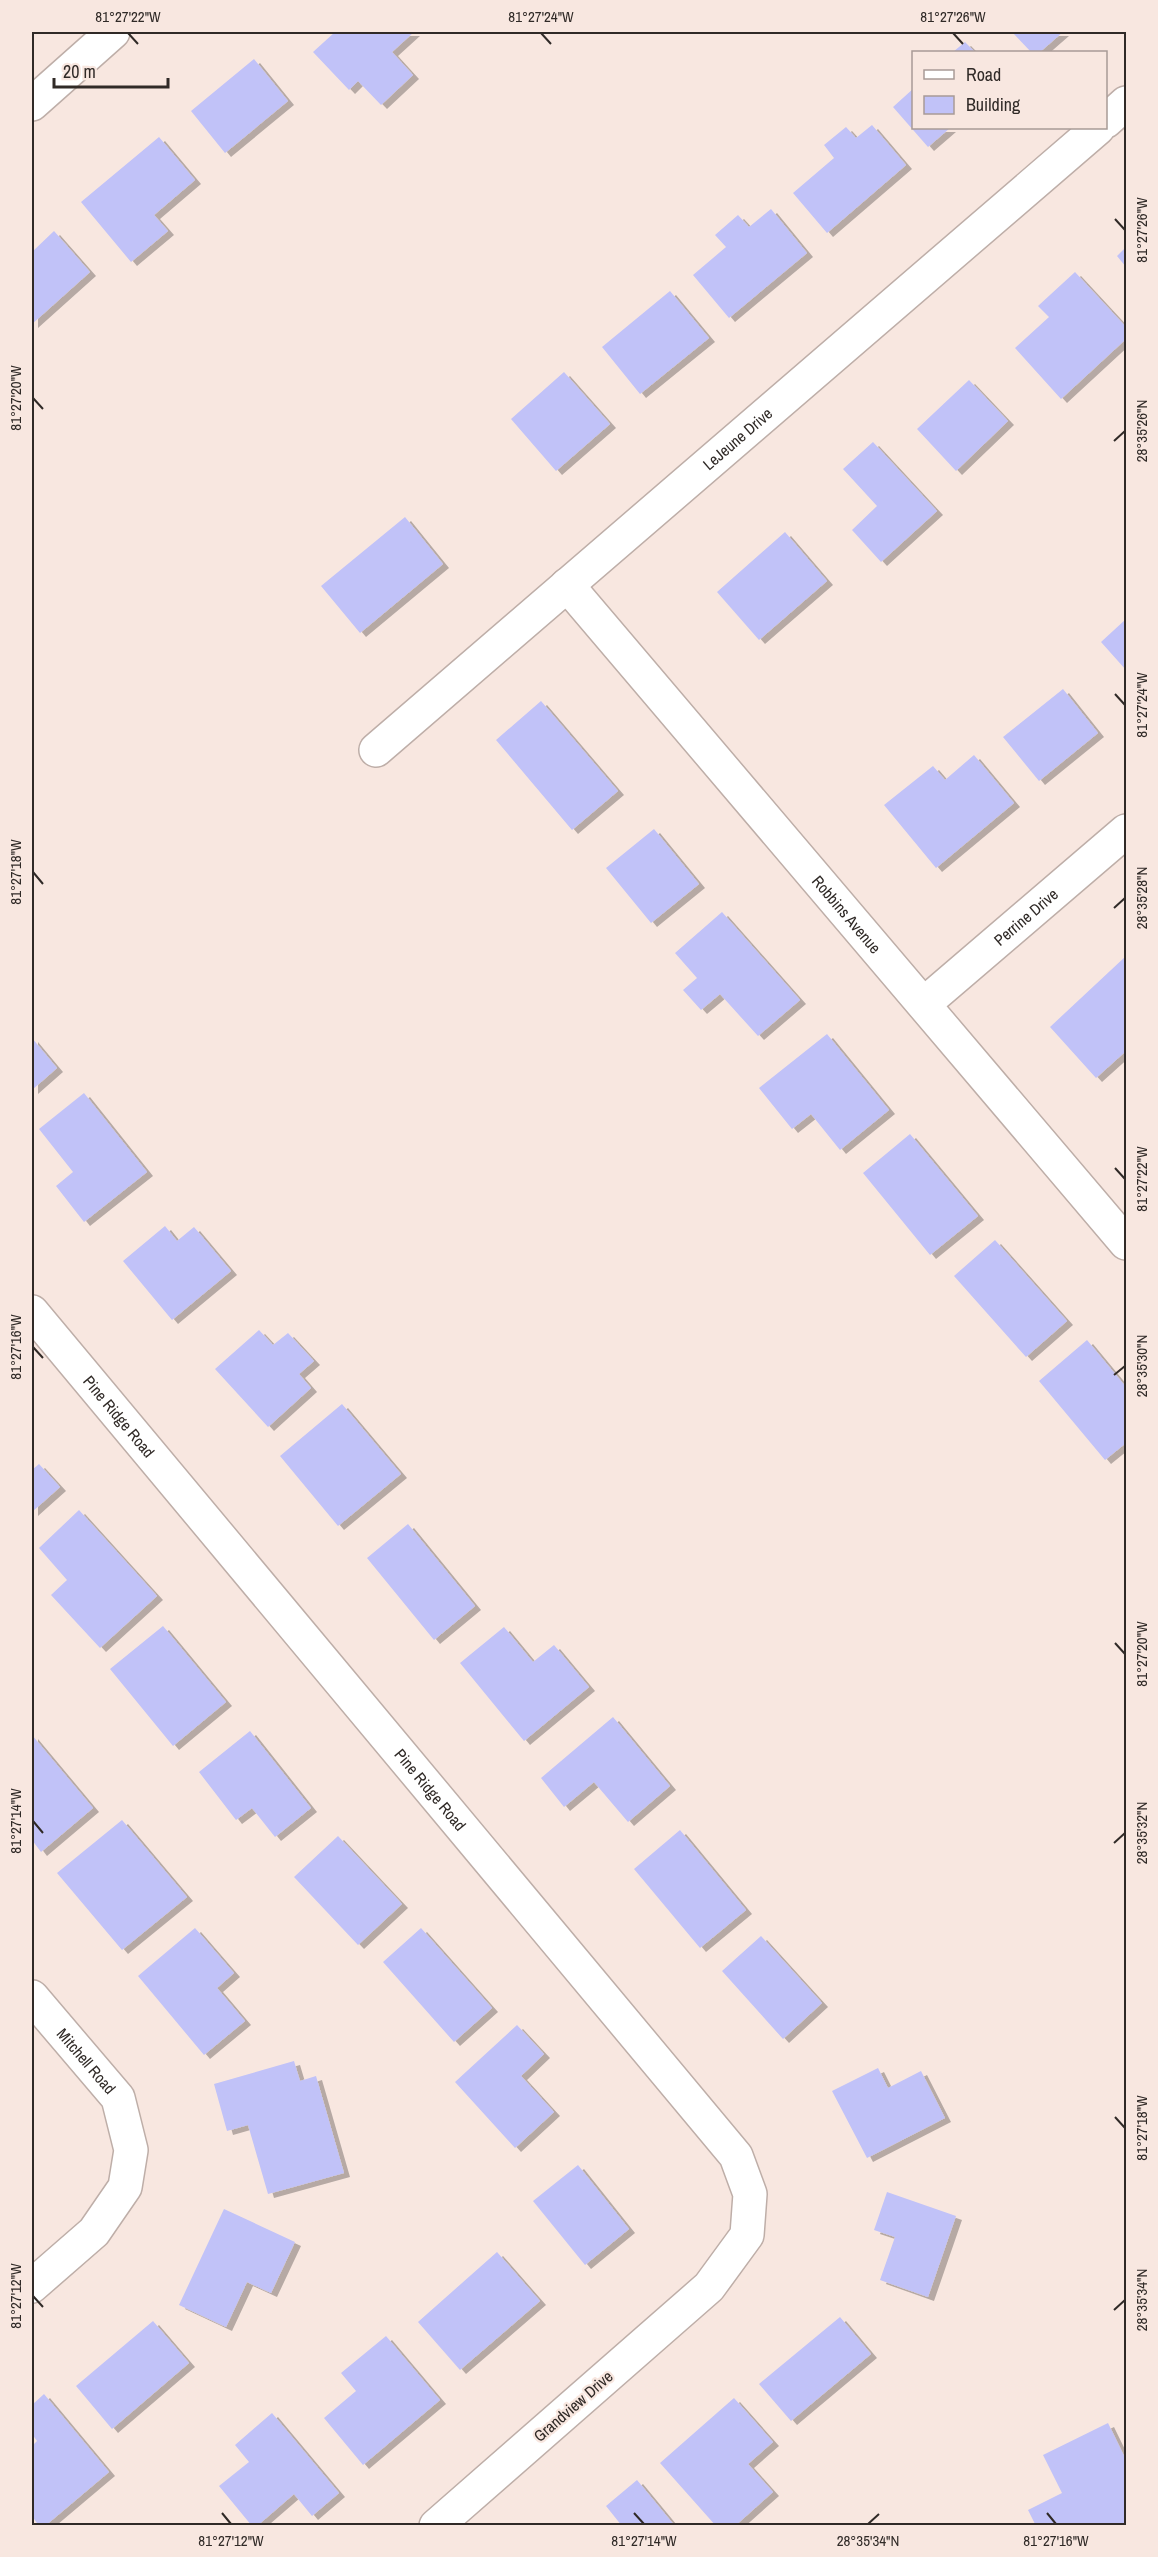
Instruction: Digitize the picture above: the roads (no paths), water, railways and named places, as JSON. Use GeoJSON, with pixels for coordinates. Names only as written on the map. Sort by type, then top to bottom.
{"type":"FeatureCollection","features":[{"type":"Feature","properties":{"kind":"street"},"geometry":{"type":"LineString","coordinates":[[32,104],[113,32]]}},
{"type":"Feature","properties":{"kind":"street"},"geometry":{"type":"LineString","coordinates":[[1107,120],[1126,103]]}},
{"type":"Feature","properties":{"kind":"street","name":"LeJeune Drive"},"geometry":{"type":"LineString","coordinates":[[376,750],[1097,129]]}},
{"type":"Feature","properties":{"kind":"street","name":"Robbins Avenue"},"geometry":{"type":"LineString","coordinates":[[567,585],[1126,1243]]}},
{"type":"Feature","properties":{"kind":"street","name":"Perrine Drive"},"geometry":{"type":"LineString","coordinates":[[924,1004],[1126,831]]}},
{"type":"Feature","properties":{"kind":"street","name":"Pine Ridge Road"},"geometry":{"type":"LineString","coordinates":[[32,1312],[736,2156],[750,2194],[747,2235],[709,2287]]}},
{"type":"Feature","properties":{"kind":"street","name":"Mitchell Road"},"geometry":{"type":"LineString","coordinates":[[32,1997],[118,2098],[131,2150],[125,2187],[94,2232],[32,2286]]}},
{"type":"Feature","properties":{"kind":"street","name":"Grandview Drive"},"geometry":{"type":"LineString","coordinates":[[436,2526],[709,2287]]}}]}
